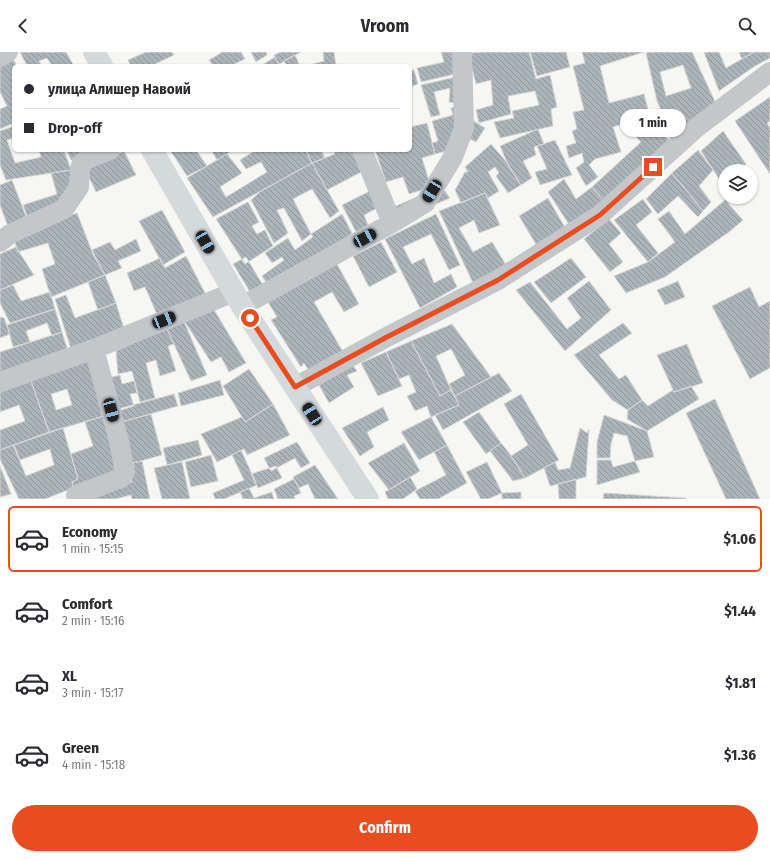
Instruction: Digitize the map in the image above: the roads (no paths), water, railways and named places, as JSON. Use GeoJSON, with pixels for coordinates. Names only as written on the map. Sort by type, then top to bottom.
{"type":"FeatureCollection","features":[{"type":"Feature","properties":{"kind":"main road"},"geometry":{"type":"LineString","coordinates":[[94,52],[101,64]]}},
{"type":"Feature","properties":{"kind":"main road"},"geometry":{"type":"LineString","coordinates":[[153,152],[238,299],[295,387],[362,497]]}},
{"type":"Feature","properties":{"kind":"street"},"geometry":{"type":"LineString","coordinates":[[0,57],[8,52]]}},
{"type":"Feature","properties":{"kind":"street"},"geometry":{"type":"LineString","coordinates":[[0,382],[238,299],[392,223],[425,203],[453,157],[464,128],[462,52]]}},
{"type":"Feature","properties":{"kind":"street"},"geometry":{"type":"LineString","coordinates":[[295,387],[385,338],[498,280],[600,215],[696,128],[770,72]]}},
{"type":"Feature","properties":{"kind":"street"},"geometry":{"type":"LineString","coordinates":[[0,242],[10,234],[64,209],[79,187],[80,169],[82,163],[87,159],[105,152]]}},
{"type":"Feature","properties":{"kind":"street"},"geometry":{"type":"LineString","coordinates":[[363,152],[392,223]]}},
{"type":"Feature","properties":{"kind":"street"},"geometry":{"type":"LineString","coordinates":[[76,495],[122,478],[125,472],[119,441],[94,349]]}}]}
